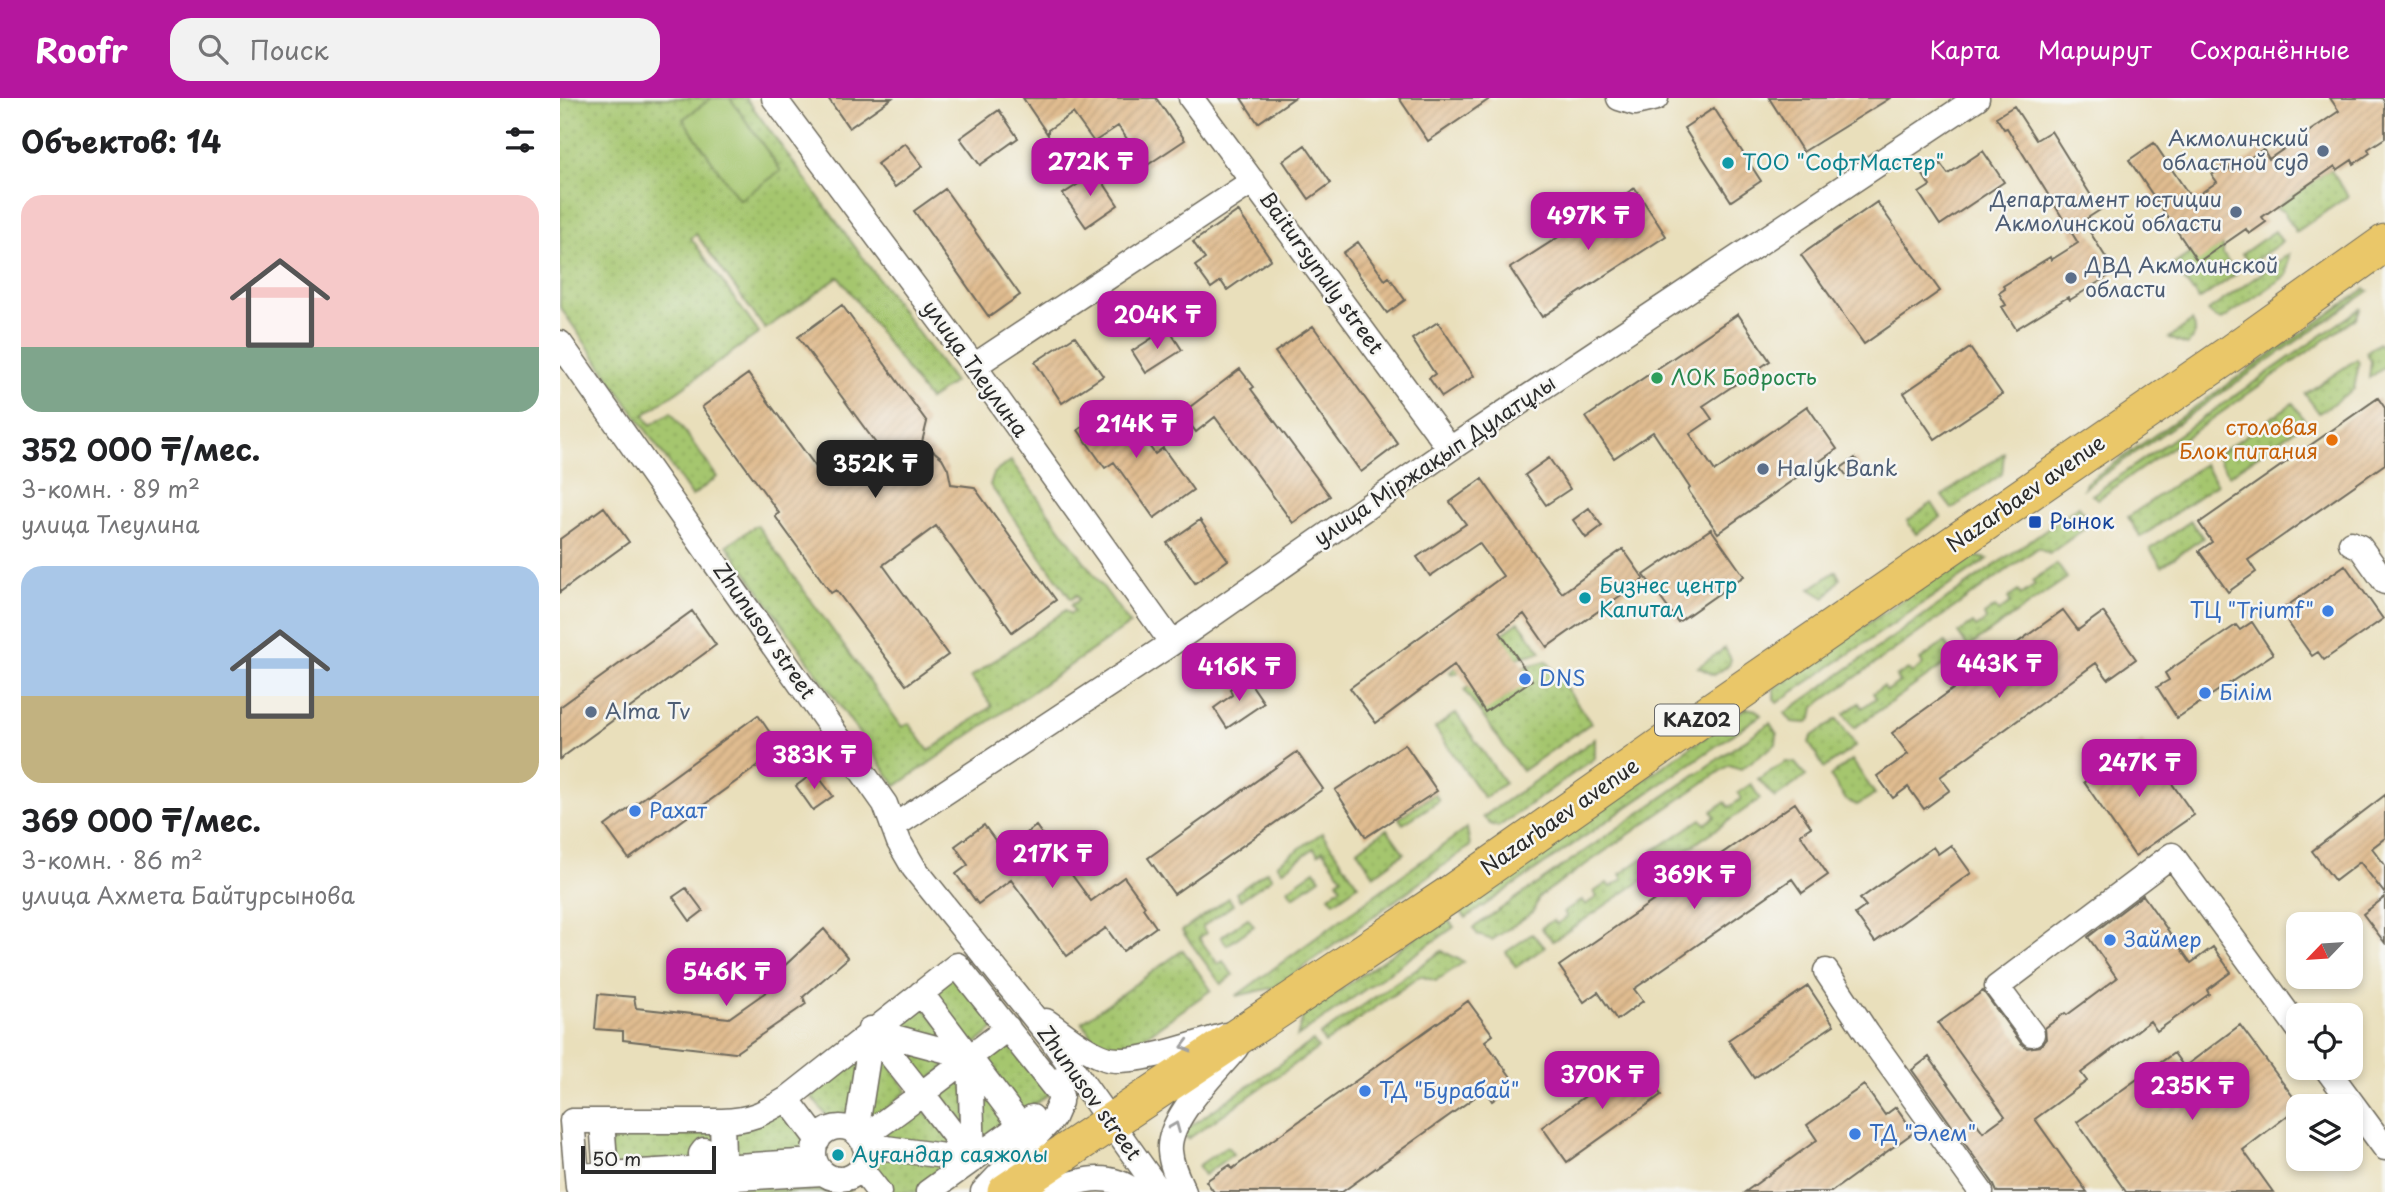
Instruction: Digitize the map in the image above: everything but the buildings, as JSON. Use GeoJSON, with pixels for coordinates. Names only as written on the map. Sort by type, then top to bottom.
{"type":"FeatureCollection","features":[{"type":"Feature","properties":{"kind":"highway","name":"Nazarbaev avenue"},"geometry":{"type":"LineString","coordinates":[[1006,1192],[1446,897],[2376,252],[2385,236]]}},
{"type":"Feature","properties":{"kind":"street","name":"улица Тлеулина"},"geometry":{"type":"LineString","coordinates":[[774,98],[974,366],[1172,643]]}},
{"type":"Feature","properties":{"kind":"street","name":"Baitursynuly street"},"geometry":{"type":"LineString","coordinates":[[1191,98],[1450,449]]}},
{"type":"Feature","properties":{"kind":"street"},"geometry":{"type":"LineString","coordinates":[[1619,98],[1635,103],[1656,98]]}},
{"type":"Feature","properties":{"kind":"street","name":"улица Міржақып Дулатұлы"},"geometry":{"type":"LineString","coordinates":[[894,826],[1172,643],[1450,449],[1978,98]]}},
{"type":"Feature","properties":{"kind":"street"},"geometry":{"type":"LineString","coordinates":[[974,366],[1253,181]]}},
{"type":"Feature","properties":{"kind":"street","name":"Zhunusov street"},"geometry":{"type":"LineString","coordinates":[[560,343],[886,804],[899,842],[914,868],[1028,1009],[1160,1192]]}},
{"type":"Feature","properties":{"kind":"street"},"geometry":{"type":"LineString","coordinates":[[2351,542],[2360,547],[2385,582]]}},
{"type":"Feature","properties":{"kind":"street"},"geometry":{"type":"LineString","coordinates":[[2032,1034],[1997,987],[2172,855],[2286,1012]]}},
{"type":"Feature","properties":{"kind":"street"},"geometry":{"type":"LineString","coordinates":[[972,1160],[776,1164],[577,1185],[572,1121],[722,1121],[760,1116],[793,1094],[870,1029],[957,965],[1009,1028],[1057,1099]]}},
{"type":"Feature","properties":{"kind":"street"},"geometry":{"type":"LineString","coordinates":[[1826,971],[1981,1192]]}},
{"type":"Feature","properties":{"kind":"street"},"geometry":{"type":"LineString","coordinates":[[921,993],[1021,1126]]}},
{"type":"Feature","properties":{"kind":"street"},"geometry":{"type":"LineString","coordinates":[[1028,1009],[1098,1055],[1117,1061],[1136,1059],[1252,1029]]}},
{"type":"Feature","properties":{"kind":"street"},"geometry":{"type":"LineString","coordinates":[[983,1192],[1053,1118],[1058,1076],[1028,1009]]}},
{"type":"Feature","properties":{"kind":"street"},"geometry":{"type":"LineString","coordinates":[[776,1164],[922,1094],[1009,1028]]}},
{"type":"Feature","properties":{"kind":"street"},"geometry":{"type":"LineString","coordinates":[[870,1029],[970,1057]]}},
{"type":"Feature","properties":{"kind":"street"},"geometry":{"type":"LineString","coordinates":[[870,1029],[972,1160]]}},
{"type":"Feature","properties":{"kind":"street"},"geometry":{"type":"LineString","coordinates":[[776,1164],[870,1029]]}},
{"type":"Feature","properties":{"kind":"street"},"geometry":{"type":"LineString","coordinates":[[1184,1192],[1170,1152],[1174,1126],[1252,1029]]}},
{"type":"Feature","properties":{"kind":"street"},"geometry":{"type":"LineString","coordinates":[[970,1057],[972,1160]]}},
{"type":"Feature","properties":{"kind":"street"},"geometry":{"type":"LineString","coordinates":[[2335,1080],[2385,1148]]}},
{"type":"Feature","properties":{"kind":"street"},"geometry":{"type":"LineString","coordinates":[[776,1164],[793,1094]]}},
{"type":"Feature","properties":{"kind":"street"},"geometry":{"type":"LineString","coordinates":[[928,1192],[1057,1099]]}},
{"type":"Feature","properties":{"kind":"street"},"geometry":{"type":"LineString","coordinates":[[602,1121],[637,1180]]}},
{"type":"Feature","properties":{"kind":"street"},"geometry":{"type":"LineString","coordinates":[[722,1121],[776,1164],[879,1192]]}},
{"type":"Feature","properties":{"kind":"street"},"geometry":{"type":"LineString","coordinates":[[1049,1192],[1073,1182],[1100,1178],[1126,1186],[1135,1192]]}},
{"type":"Feature","properties":{"kind":"green space"},"geometry":{"type":"Polygon","coordinates":[[[560,98],[746,98],[954,382],[929,400],[839,277],[765,329],[696,234],[691,238],[759,333],[644,415],[651,425],[671,412],[717,477],[692,496],[560,307],[560,98]]]}},
{"type":"Feature","properties":{"kind":"green space"},"geometry":{"type":"Polygon","coordinates":[[[712,98],[730,98],[781,171],[739,200],[683,119],[712,98]]]}},
{"type":"Feature","properties":{"kind":"green space"},"geometry":{"type":"Polygon","coordinates":[[[2330,169],[2348,196],[2296,232],[2283,211],[2274,208],[2330,169]]]}},
{"type":"Feature","properties":{"kind":"green space"},"geometry":{"type":"Polygon","coordinates":[[[2275,231],[2282,242],[2250,264],[2242,254],[2275,231]]]}},
{"type":"Feature","properties":{"kind":"green space"},"geometry":{"type":"Polygon","coordinates":[[[2223,244],[2223,254],[2236,274],[2199,300],[2173,265],[2192,252],[2223,244]]]}},
{"type":"Feature","properties":{"kind":"green space"},"geometry":{"type":"Polygon","coordinates":[[[2289,254],[2287,275],[2222,320],[2215,318],[2208,311],[2289,254]]]}},
{"type":"Feature","properties":{"kind":"green space"},"geometry":{"type":"Polygon","coordinates":[[[2365,289],[2369,291],[2084,488],[2086,483],[2365,289]]]}},
{"type":"Feature","properties":{"kind":"green space"},"geometry":{"type":"Polygon","coordinates":[[[2361,308],[2356,318],[2098,499],[2092,495],[2361,308]]]}},
{"type":"Feature","properties":{"kind":"green space"},"geometry":{"type":"Polygon","coordinates":[[[2192,321],[2195,334],[2187,345],[2169,338],[2192,321]]]}},
{"type":"Feature","properties":{"kind":"green space"},"geometry":{"type":"Polygon","coordinates":[[[2379,343],[2385,352],[2385,367],[2369,378],[2371,361],[2366,352],[2379,343]]]}},
{"type":"Feature","properties":{"kind":"green space"},"geometry":{"type":"Polygon","coordinates":[[[2357,359],[2359,363],[2354,389],[2319,413],[2305,394],[2357,359]]]}},
{"type":"Feature","properties":{"kind":"green space"},"geometry":{"type":"Polygon","coordinates":[[[2293,403],[2306,422],[2229,475],[2216,456],[2293,403]]]}},
{"type":"Feature","properties":{"kind":"green space"},"geometry":{"type":"Polygon","coordinates":[[[2004,453],[2002,474],[1952,509],[1942,496],[2004,453]]]}},
{"type":"Feature","properties":{"kind":"green space"},"geometry":{"type":"Polygon","coordinates":[[[1011,461],[1130,624],[896,786],[727,545],[757,525],[902,727],[909,723],[929,751],[992,706],[971,677],[1066,610],[1070,614],[1074,611],[1071,605],[1079,600],[1076,595],[1071,599],[990,485],[994,473],[1011,461]]]}},
{"type":"Feature","properties":{"kind":"green space"},"geometry":{"type":"Polygon","coordinates":[[[2204,464],[2217,484],[2141,537],[2128,517],[2204,464]]]}},
{"type":"Feature","properties":{"kind":"green space"},"geometry":{"type":"Polygon","coordinates":[[[1932,503],[1941,517],[1916,534],[1907,521],[1932,503]]]}},
{"type":"Feature","properties":{"kind":"green space"},"geometry":{"type":"Polygon","coordinates":[[[2079,506],[2091,524],[2049,554],[2038,548],[1814,707],[1812,719],[1806,723],[1792,722],[1785,713],[2079,506]]]}},
{"type":"Feature","properties":{"kind":"green space"},"geometry":{"type":"Polygon","coordinates":[[[2191,521],[2203,538],[2162,566],[2150,549],[2191,521]]]}},
{"type":"Feature","properties":{"kind":"green space"},"geometry":{"type":"Polygon","coordinates":[[[1968,555],[1988,559],[1777,703],[1774,699],[1774,688],[1968,555]]]}},
{"type":"Feature","properties":{"kind":"green space"},"geometry":{"type":"Polygon","coordinates":[[[2057,564],[2067,578],[1968,647],[1958,633],[1973,623],[1976,627],[1986,620],[1984,615],[1995,607],[1999,611],[2011,603],[2008,598],[2018,591],[2021,595],[2035,585],[2032,581],[2057,564]]]}},
{"type":"Feature","properties":{"kind":"green space"},"geometry":{"type":"Polygon","coordinates":[[[1836,571],[1840,579],[1825,598],[1810,589],[1836,571]]]}},
{"type":"Feature","properties":{"kind":"green space"},"geometry":{"type":"Polygon","coordinates":[[[1519,622],[1541,652],[1452,674],[1450,672],[1519,622]]]}},
{"type":"Feature","properties":{"kind":"green space"},"geometry":{"type":"Polygon","coordinates":[[[1945,642],[1955,657],[1854,728],[1844,714],[1859,703],[1862,708],[1876,698],[1873,693],[1883,686],[1887,691],[1899,682],[1896,677],[1908,669],[1912,673],[1923,665],[1920,660],[1945,642]]]}},
{"type":"Feature","properties":{"kind":"green space"},"geometry":{"type":"Polygon","coordinates":[[[1725,648],[1731,659],[1729,665],[1714,675],[1698,667],[1725,648]]]}},
{"type":"Feature","properties":{"kind":"green space"},"geometry":{"type":"Polygon","coordinates":[[[1547,661],[1591,723],[1522,771],[1464,690],[1481,678],[1547,661]]]}},
{"type":"Feature","properties":{"kind":"green space"},"geometry":{"type":"Polygon","coordinates":[[[1746,708],[1756,710],[1761,715],[1466,918],[1461,912],[1462,907],[1746,708]]]}},
{"type":"Feature","properties":{"kind":"green space"},"geometry":{"type":"Polygon","coordinates":[[[1456,713],[1505,783],[1484,798],[1435,728],[1456,713]]]}},
{"type":"Feature","properties":{"kind":"green space"},"geometry":{"type":"Polygon","coordinates":[[[1837,719],[1856,746],[1824,768],[1809,742],[1812,736],[1837,719]]]}},
{"type":"Feature","properties":{"kind":"green space"},"geometry":{"type":"Polygon","coordinates":[[[1770,723],[1777,734],[1776,744],[1741,769],[1729,765],[1539,897],[1533,912],[1492,940],[1478,935],[1473,928],[1770,723]]]}},
{"type":"Feature","properties":{"kind":"green space"},"geometry":{"type":"Polygon","coordinates":[[[1595,739],[1595,758],[1498,827],[1483,817],[1595,739]]]}},
{"type":"Feature","properties":{"kind":"green space"},"geometry":{"type":"Polygon","coordinates":[[[1852,760],[1875,794],[1857,805],[1846,800],[1830,776],[1852,760]]]}},
{"type":"Feature","properties":{"kind":"green space"},"geometry":{"type":"Polygon","coordinates":[[[1786,762],[1795,763],[1806,776],[1775,798],[1758,779],[1786,762]]]}},
{"type":"Feature","properties":{"kind":"green space"},"geometry":{"type":"Polygon","coordinates":[[[1751,784],[1760,799],[1663,866],[1653,851],[1701,819],[1705,824],[1715,817],[1712,811],[1725,802],[1729,807],[1741,799],[1738,793],[1751,784]]]}},
{"type":"Feature","properties":{"kind":"green space"},"geometry":{"type":"Polygon","coordinates":[[[1435,794],[1439,801],[1403,824],[1399,818],[1435,794]]]}},
{"type":"Feature","properties":{"kind":"green space"},"geometry":{"type":"Polygon","coordinates":[[[1467,828],[1470,846],[1276,987],[1236,996],[1467,828]]]}},
{"type":"Feature","properties":{"kind":"green space"},"geometry":{"type":"Polygon","coordinates":[[[1387,829],[1404,853],[1374,875],[1357,850],[1387,829]]]}},
{"type":"Feature","properties":{"kind":"green space"},"geometry":{"type":"Polygon","coordinates":[[[1322,833],[1358,885],[1334,902],[1329,896],[1341,887],[1337,881],[1342,877],[1323,850],[1318,854],[1314,848],[1282,871],[1277,864],[1322,833]]]}},
{"type":"Feature","properties":{"kind":"green space"},"geometry":{"type":"Polygon","coordinates":[[[1643,858],[1654,872],[1553,941],[1541,928],[1553,920],[1557,924],[1567,917],[1564,912],[1582,900],[1585,905],[1597,897],[1594,892],[1607,883],[1611,887],[1623,879],[1620,874],[1643,858]]]}},
{"type":"Feature","properties":{"kind":"green space"},"geometry":{"type":"Polygon","coordinates":[[[1315,870],[1320,878],[1293,897],[1288,889],[1315,870]]]}},
{"type":"Feature","properties":{"kind":"green space"},"geometry":{"type":"Polygon","coordinates":[[[1267,871],[1272,878],[1240,900],[1236,893],[1267,871]]]}},
{"type":"Feature","properties":{"kind":"green space"},"geometry":{"type":"Polygon","coordinates":[[[1229,898],[1233,905],[1202,927],[1206,933],[1199,938],[1218,964],[1223,961],[1233,975],[1221,984],[1182,931],[1229,898]]]}},
{"type":"Feature","properties":{"kind":"green space"},"geometry":{"type":"Polygon","coordinates":[[[1248,918],[1254,926],[1227,945],[1221,937],[1248,918]]]}},
{"type":"Feature","properties":{"kind":"green space"},"geometry":{"type":"Polygon","coordinates":[[[1442,919],[1449,921],[1454,927],[1297,1037],[1303,1016],[1442,919]]]}},
{"type":"Feature","properties":{"kind":"green space"},"geometry":{"type":"Polygon","coordinates":[[[1532,934],[1545,947],[1516,967],[1506,952],[1532,934]]]}},
{"type":"Feature","properties":{"kind":"green space"},"geometry":{"type":"Polygon","coordinates":[[[1183,950],[1211,990],[1110,1061],[1082,1022],[1183,950]]]}},
{"type":"Feature","properties":{"kind":"green space"},"geometry":{"type":"Polygon","coordinates":[[[1442,951],[1464,962],[1436,981],[1420,976],[1325,1043],[1320,1035],[1442,951]]]}},
{"type":"Feature","properties":{"kind":"green space"},"geometry":{"type":"Polygon","coordinates":[[[958,971],[1000,1024],[969,1049],[926,996],[958,971]]]}},
{"type":"Feature","properties":{"kind":"green space"},"geometry":{"type":"Polygon","coordinates":[[[920,1002],[957,1049],[881,1031],[920,1002]]]}},
{"type":"Feature","properties":{"kind":"green space"},"geometry":{"type":"Polygon","coordinates":[[[1010,1035],[1052,1092],[1032,1106],[1022,1122],[976,1060],[1010,1035]]]}},
{"type":"Feature","properties":{"kind":"green space"},"geometry":{"type":"Polygon","coordinates":[[[882,1038],[959,1057],[928,1081],[882,1038]]]}},
{"type":"Feature","properties":{"kind":"green space"},"geometry":{"type":"Polygon","coordinates":[[[1313,1041],[1318,1048],[1188,1139],[1182,1132],[1313,1041]]]}},
{"type":"Feature","properties":{"kind":"green space"},"geometry":{"type":"Polygon","coordinates":[[[866,1042],[853,1121],[830,1120],[805,1089],[866,1042]]]}},
{"type":"Feature","properties":{"kind":"green space"},"geometry":{"type":"Polygon","coordinates":[[[876,1042],[907,1091],[864,1128],[876,1042]]]}},
{"type":"Feature","properties":{"kind":"green space"},"geometry":{"type":"Polygon","coordinates":[[[966,1068],[967,1146],[936,1097],[966,1068]]]}},
{"type":"Feature","properties":{"kind":"green space"},"geometry":{"type":"Polygon","coordinates":[[[975,1071],[1015,1127],[976,1155],[975,1071]]]}},
{"type":"Feature","properties":{"kind":"green space"},"geometry":{"type":"Polygon","coordinates":[[[785,1103],[810,1138],[808,1158],[729,1165],[727,1124],[785,1103]]]}},
{"type":"Feature","properties":{"kind":"green space"},"geometry":{"type":"Polygon","coordinates":[[[922,1109],[961,1150],[872,1140],[922,1109]]]}},
{"type":"Feature","properties":{"kind":"green space"},"geometry":{"type":"Polygon","coordinates":[[[608,1125],[715,1125],[716,1151],[701,1157],[611,1172],[608,1125]]]}},
{"type":"Feature","properties":{"kind":"green space"},"geometry":{"type":"Polygon","coordinates":[[[1227,1146],[1233,1154],[1204,1175],[1198,1166],[1227,1146]]]}},
{"type":"Feature","properties":{"kind":"green space"},"geometry":{"type":"Polygon","coordinates":[[[874,1158],[965,1163],[924,1192],[884,1192],[872,1165],[874,1158]]]}},
{"type":"Feature","properties":{"kind":"green space"},"geometry":{"type":"Polygon","coordinates":[[[824,1181],[846,1185],[851,1192],[731,1192],[730,1182],[824,1181]]]}},
{"type":"Feature","properties":{"kind":"place","name":"Акмолинский областной суд"},"geometry":{"type":"Point","coordinates":[2323,151]}},
{"type":"Feature","properties":{"kind":"place","name":"ТОО \"СофтМастер\""},"geometry":{"type":"Point","coordinates":[1728,163]}},
{"type":"Feature","properties":{"kind":"place","name":"Департамент юстиции Акмолинской области"},"geometry":{"type":"Point","coordinates":[2236,212]}},
{"type":"Feature","properties":{"kind":"place","name":"ДВД Акмолинской области"},"geometry":{"type":"Point","coordinates":[2071,278]}},
{"type":"Feature","properties":{"kind":"place","name":"ЛОК Бодрость"},"geometry":{"type":"Point","coordinates":[1657,378]}},
{"type":"Feature","properties":{"kind":"place","name":"столовая Блок питания"},"geometry":{"type":"Point","coordinates":[2332,440]}},
{"type":"Feature","properties":{"kind":"place","name":"Halyk Bank"},"geometry":{"type":"Point","coordinates":[1763,469]}},
{"type":"Feature","properties":{"kind":"place","name":"Рынок"},"geometry":{"type":"Point","coordinates":[2035,522]}},
{"type":"Feature","properties":{"kind":"place","name":"Бизнес центр Капитал"},"geometry":{"type":"Point","coordinates":[1585,598]}},
{"type":"Feature","properties":{"kind":"place","name":"ТЦ \"Triumf\""},"geometry":{"type":"Point","coordinates":[2328,611]}},
{"type":"Feature","properties":{"kind":"place","name":"DNS"},"geometry":{"type":"Point","coordinates":[1525,679]}},
{"type":"Feature","properties":{"kind":"place","name":"Білім"},"geometry":{"type":"Point","coordinates":[2205,693]}},
{"type":"Feature","properties":{"kind":"place","name":"Alma Tv"},"geometry":{"type":"Point","coordinates":[591,712]}},
{"type":"Feature","properties":{"kind":"place","name":"Рахат"},"geometry":{"type":"Point","coordinates":[635,811]}},
{"type":"Feature","properties":{"kind":"place","name":"Займер"},"geometry":{"type":"Point","coordinates":[2110,940]}},
{"type":"Feature","properties":{"kind":"place","name":"ТД \"Бурабай\""},"geometry":{"type":"Point","coordinates":[1365,1091]}},
{"type":"Feature","properties":{"kind":"place","name":"ТД \"Әлем\""},"geometry":{"type":"Point","coordinates":[1855,1134]}},
{"type":"Feature","properties":{"kind":"place","name":"Ауғандар саяжолы"},"geometry":{"type":"Point","coordinates":[838,1155]}}]}
